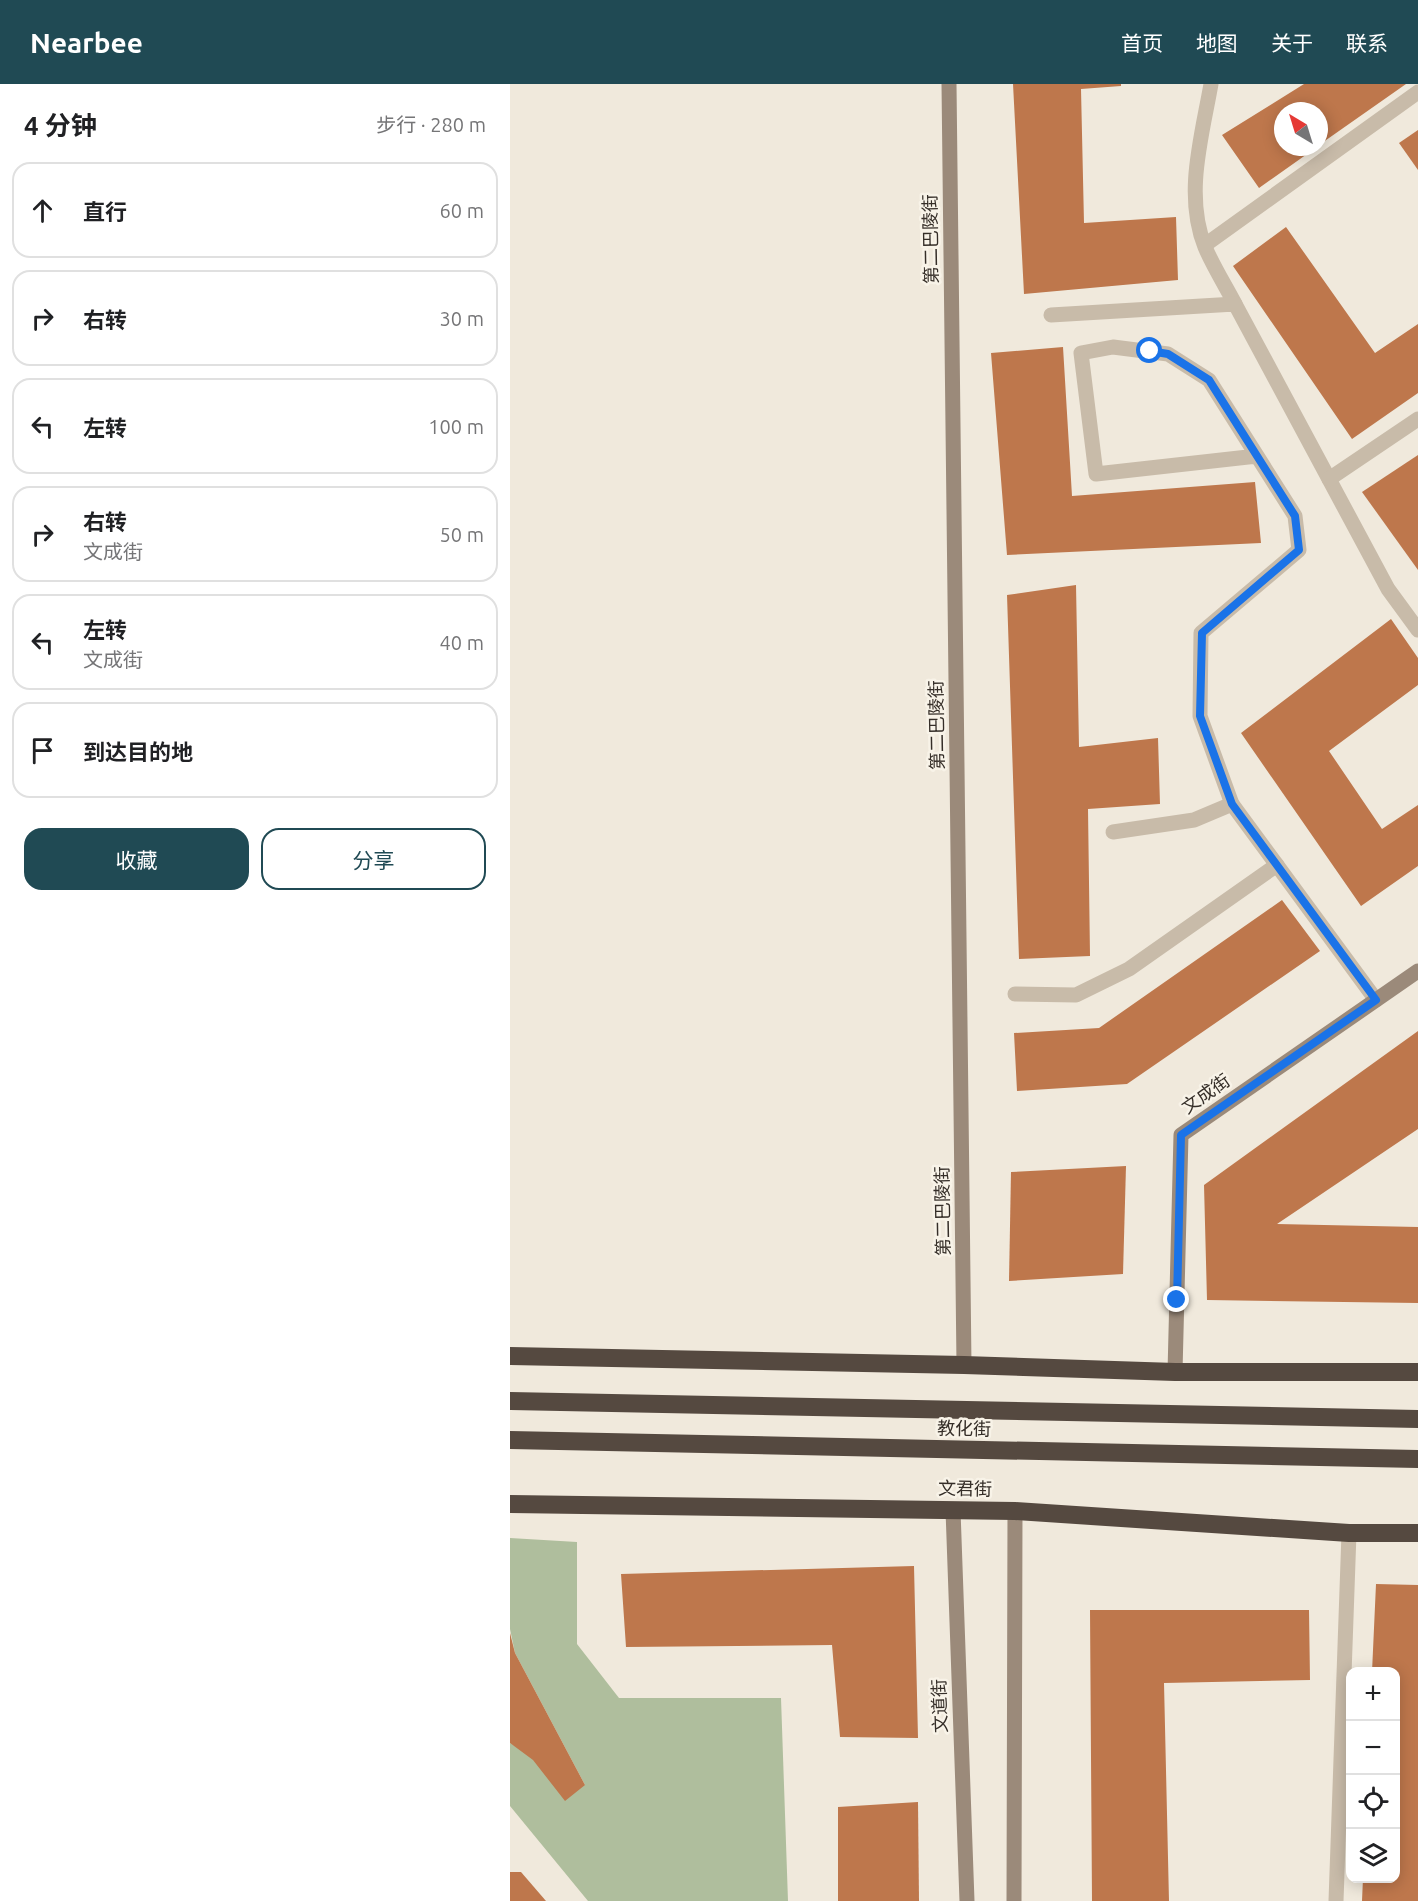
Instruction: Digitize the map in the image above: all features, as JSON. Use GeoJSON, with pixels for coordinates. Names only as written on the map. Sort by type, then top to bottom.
{"type":"FeatureCollection","features":[{"type":"Feature","properties":{"kind":"highway"},"geometry":{"type":"LineString","coordinates":[[510,1356],[964,1365],[1175,1372],[1418,1372]]}},
{"type":"Feature","properties":{"kind":"highway","name":"教化街"},"geometry":{"type":"LineString","coordinates":[[510,1401],[1418,1419]]}},
{"type":"Feature","properties":{"kind":"highway","name":"教化街"},"geometry":{"type":"LineString","coordinates":[[510,1440],[1418,1459]]}},
{"type":"Feature","properties":{"kind":"highway","name":"文君街"},"geometry":{"type":"LineString","coordinates":[[510,1504],[1015,1511],[1349,1533],[1418,1533]]}},
{"type":"Feature","properties":{"kind":"street","name":"第二巴陵街"},"geometry":{"type":"LineString","coordinates":[[949,84],[964,1365]]}},
{"type":"Feature","properties":{"kind":"street","name":"文成街"},"geometry":{"type":"LineString","coordinates":[[1175,1372],[1181,1135],[1418,971]]}},
{"type":"Feature","properties":{"kind":"street","name":"文道街"},"geometry":{"type":"LineString","coordinates":[[953,1510],[967,1901]]}},
{"type":"Feature","properties":{"kind":"street"},"geometry":{"type":"LineString","coordinates":[[1014,1901],[1015,1511]]}},
{"type":"Feature","properties":{"kind":"lane"},"geometry":{"type":"LineString","coordinates":[[1211,84],[1196,167],[1196,204],[1204,245],[1389,589],[1418,630]]}},
{"type":"Feature","properties":{"kind":"lane"},"geometry":{"type":"LineString","coordinates":[[1204,245],[1418,92]]}},
{"type":"Feature","properties":{"kind":"lane"},"geometry":{"type":"LineString","coordinates":[[1051,315],[1235,304]]}},
{"type":"Feature","properties":{"kind":"lane"},"geometry":{"type":"LineString","coordinates":[[1257,456],[1096,474],[1081,353],[1113,347],[1168,354],[1209,380],[1295,516],[1299,550],[1202,633],[1200,716],[1232,804],[1376,1000]]}},
{"type":"Feature","properties":{"kind":"lane"},"geometry":{"type":"LineString","coordinates":[[1329,478],[1418,419]]}},
{"type":"Feature","properties":{"kind":"lane"},"geometry":{"type":"LineString","coordinates":[[1113,832],[1194,820],[1232,804]]}},
{"type":"Feature","properties":{"kind":"lane"},"geometry":{"type":"LineString","coordinates":[[1015,994],[1076,995],[1129,969],[1277,865]]}},
{"type":"Feature","properties":{"kind":"lane"},"geometry":{"type":"LineString","coordinates":[[1336,1901],[1349,1533]]}},
{"type":"Feature","properties":{"kind":"green space"},"geometry":{"type":"Polygon","coordinates":[[[510,1538],[577,1542],[577,1644],[619,1698],[781,1698],[788,1901],[588,1901],[510,1806],[510,1743],[585,1785],[515,1653],[510,1629],[510,1538]]]}},
{"type":"Feature","properties":{"kind":"building"},"geometry":{"type":"Polygon","coordinates":[[[1013,84],[1121,84],[1121,86],[1081,89],[1084,223],[1176,217],[1178,280],[1024,294],[1013,84]]]}},
{"type":"Feature","properties":{"kind":"building"},"geometry":{"type":"Polygon","coordinates":[[[1304,84],[1406,84],[1328,139],[1328,102],[1275,102],[1304,84]]]}},
{"type":"Feature","properties":{"kind":"building"},"geometry":{"type":"Polygon","coordinates":[[[1274,103],[1274,156],[1304,156],[1259,188],[1222,135],[1274,103]]]}},
{"type":"Feature","properties":{"kind":"building"},"geometry":{"type":"Polygon","coordinates":[[[1418,130],[1418,170],[1399,143],[1418,130]]]}},
{"type":"Feature","properties":{"kind":"building"},"geometry":{"type":"Polygon","coordinates":[[[1286,227],[1375,353],[1418,324],[1418,393],[1352,439],[1233,266],[1286,227]]]}},
{"type":"Feature","properties":{"kind":"building"},"geometry":{"type":"Polygon","coordinates":[[[1063,347],[1072,496],[1255,482],[1261,543],[1007,555],[991,353],[1063,347]]]}},
{"type":"Feature","properties":{"kind":"building"},"geometry":{"type":"Polygon","coordinates":[[[1418,455],[1418,570],[1362,492],[1418,455]]]}},
{"type":"Feature","properties":{"kind":"building"},"geometry":{"type":"Polygon","coordinates":[[[1076,585],[1079,747],[1158,738],[1160,804],[1088,809],[1090,956],[1019,959],[1007,595],[1076,585]]]}},
{"type":"Feature","properties":{"kind":"building"},"geometry":{"type":"Polygon","coordinates":[[[1391,619],[1418,658],[1418,685],[1329,751],[1382,829],[1418,805],[1418,866],[1361,906],[1241,733],[1391,619]]]}},
{"type":"Feature","properties":{"kind":"building"},"geometry":{"type":"Polygon","coordinates":[[[1282,900],[1320,951],[1127,1084],[1017,1091],[1014,1033],[1099,1028],[1282,900]]]}},
{"type":"Feature","properties":{"kind":"building"},"geometry":{"type":"Polygon","coordinates":[[[1418,1031],[1418,1129],[1277,1224],[1418,1227],[1418,1303],[1207,1300],[1204,1185],[1418,1031]]]}},
{"type":"Feature","properties":{"kind":"building"},"geometry":{"type":"Polygon","coordinates":[[[1126,1166],[1123,1274],[1009,1281],[1011,1172],[1126,1166]]]}},
{"type":"Feature","properties":{"kind":"building"},"geometry":{"type":"Polygon","coordinates":[[[914,1566],[918,1738],[840,1737],[832,1645],[626,1647],[621,1574],[914,1566]]]}},
{"type":"Feature","properties":{"kind":"building"},"geometry":{"type":"Polygon","coordinates":[[[1376,1584],[1418,1585],[1418,1901],[1362,1901],[1363,1883],[1400,1883],[1400,1667],[1372,1667],[1376,1584]]]}},
{"type":"Feature","properties":{"kind":"building"},"geometry":{"type":"Polygon","coordinates":[[[1090,1610],[1309,1610],[1310,1680],[1164,1683],[1169,1901],[1092,1901],[1090,1610]]]}},
{"type":"Feature","properties":{"kind":"building"},"geometry":{"type":"Polygon","coordinates":[[[510,1633],[515,1653],[585,1785],[565,1801],[533,1760],[510,1743],[510,1633]]]}},
{"type":"Feature","properties":{"kind":"building"},"geometry":{"type":"Polygon","coordinates":[[[918,1802],[919,1901],[838,1901],[838,1807],[918,1802]]]}},
{"type":"Feature","properties":{"kind":"building"},"geometry":{"type":"Polygon","coordinates":[[[510,1872],[521,1872],[546,1901],[510,1901],[510,1872]]]}},
{"type":"Feature","properties":{"kind":"route"},"geometry":{"type":"LineString","coordinates":[[1150,351],[1168,354],[1209,380],[1295,516],[1299,550],[1202,633],[1200,716],[1232,804],[1376,1000],[1181,1135],[1177,1300]]}}]}
